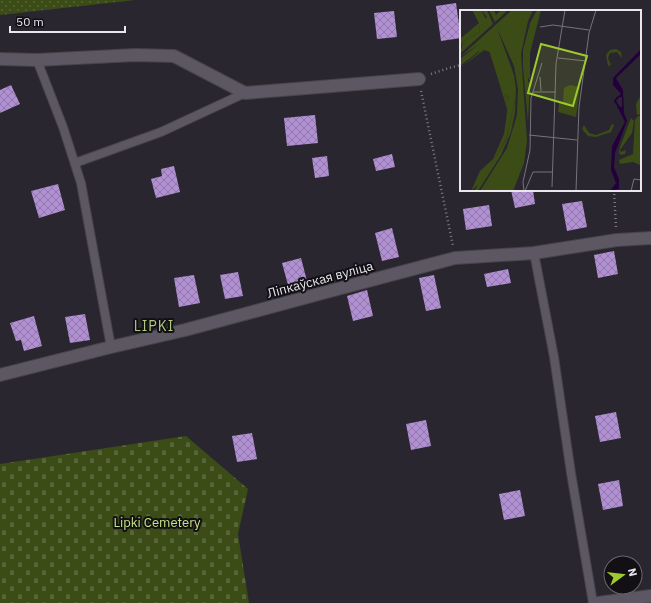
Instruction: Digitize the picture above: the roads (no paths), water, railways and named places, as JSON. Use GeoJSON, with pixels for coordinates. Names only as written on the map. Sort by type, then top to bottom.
{"type":"FeatureCollection","features":[{"type":"Feature","properties":{"kind":"street"},"geometry":{"type":"LineString","coordinates":[[0,59],[37,60],[135,54],[174,56],[245,93],[419,79]]}},
{"type":"Feature","properties":{"kind":"street","name":"Ліпкаўская вуліца"},"geometry":{"type":"LineString","coordinates":[[0,375],[184,330],[455,258],[534,253],[617,240],[651,238]]}},
{"type":"Feature","properties":{"kind":"street"},"geometry":{"type":"LineString","coordinates":[[598,603],[651,596]]}},
{"type":"Feature","properties":{"kind":"lane"},"geometry":{"type":"LineString","coordinates":[[37,60],[63,127],[81,183],[111,347]]}},
{"type":"Feature","properties":{"kind":"lane"},"geometry":{"type":"LineString","coordinates":[[75,163],[161,132],[245,93]]}},
{"type":"Feature","properties":{"kind":"lane"},"geometry":{"type":"LineString","coordinates":[[534,253],[554,357],[571,474],[593,603]]}},
{"type":"Feature","properties":{"kind":"district","name":"LIPKI"},"geometry":{"type":"Point","coordinates":[154,326]}},
{"type":"Feature","properties":{"kind":"park label","name":"Lipki Cemetery"},"geometry":{"type":"Point","coordinates":[157,522]}}]}
